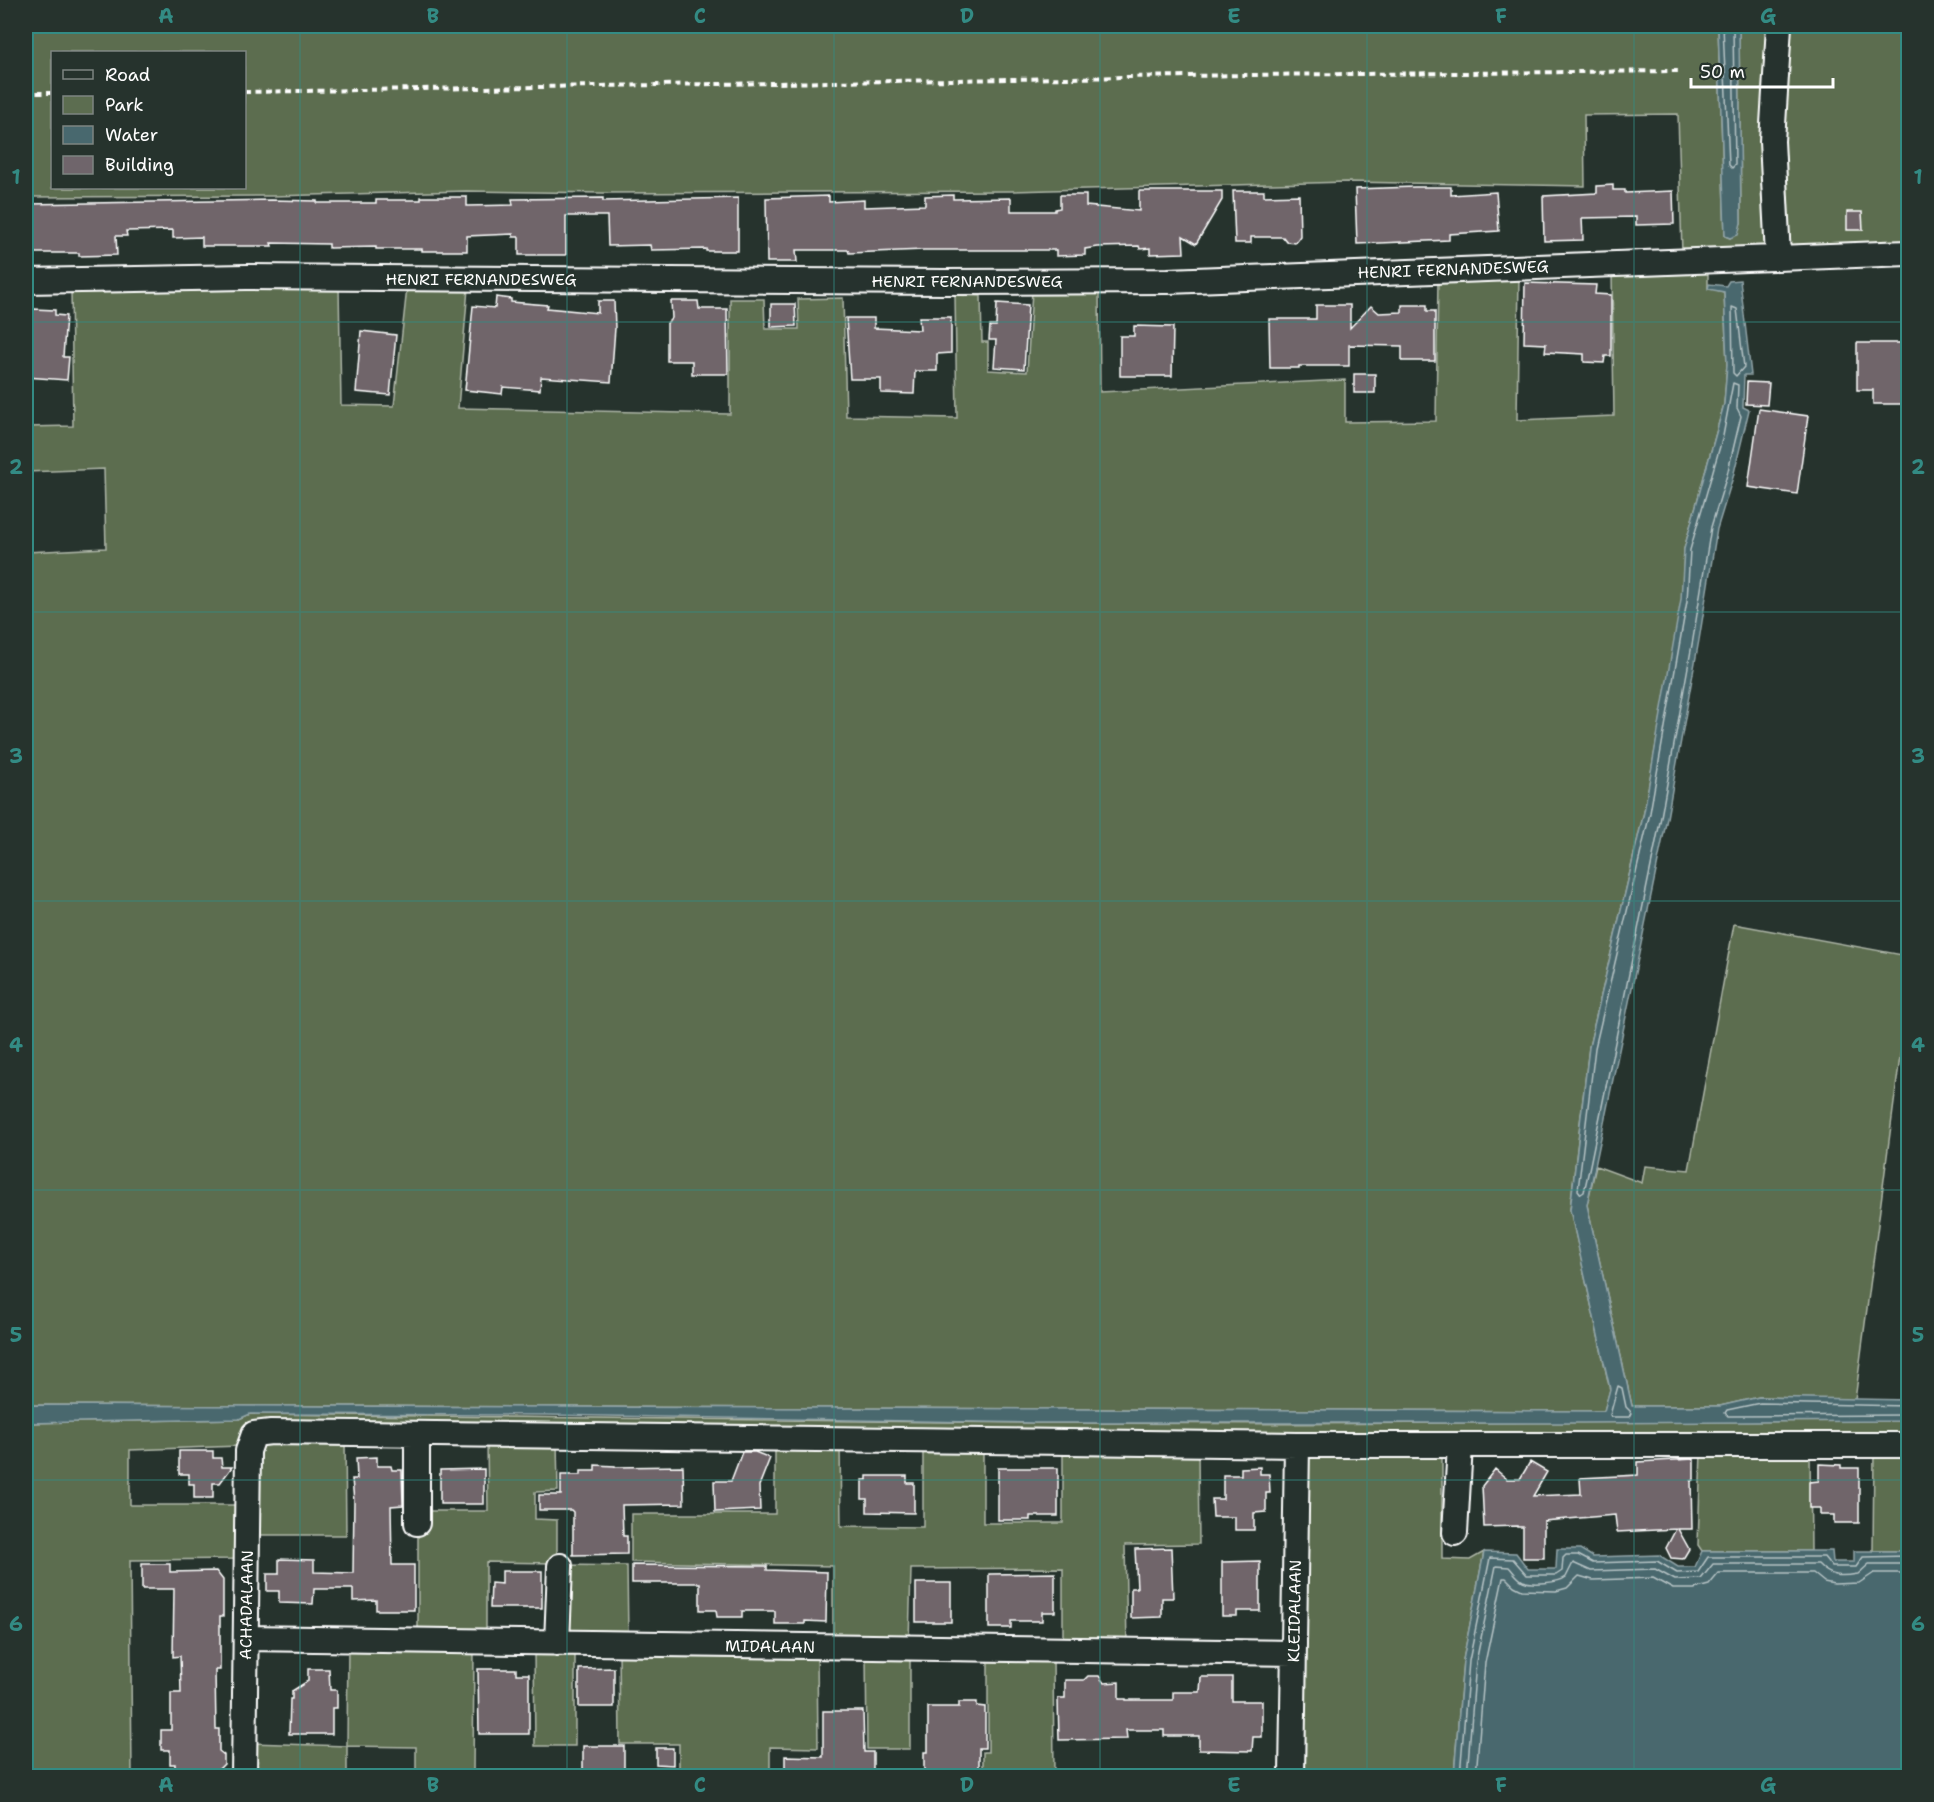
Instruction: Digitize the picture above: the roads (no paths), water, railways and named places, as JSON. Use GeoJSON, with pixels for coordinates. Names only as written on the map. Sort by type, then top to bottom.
{"type":"FeatureCollection","features":[{"type":"Feature","properties":{"kind":"street"},"geometry":{"type":"LineString","coordinates":[[1778,257],[1772,141],[1779,26]]}},
{"type":"Feature","properties":{"kind":"street","name":"HENRI FERNANDESWEG"},"geometry":{"type":"LineString","coordinates":[[26,281],[246,277],[932,282],[1168,281],[1908,253]]}},
{"type":"Feature","properties":{"kind":"street","name":"ACHADALAAN"},"geometry":{"type":"LineString","coordinates":[[244,1776],[248,1450],[254,1434],[271,1432],[417,1434]]}},
{"type":"Feature","properties":{"kind":"street"},"geometry":{"type":"LineString","coordinates":[[417,1522],[417,1434],[1297,1445],[1908,1445]]}},
{"type":"Feature","properties":{"kind":"street","name":"KLEIDALAAN"},"geometry":{"type":"LineString","coordinates":[[1292,1776],[1297,1445]]}},
{"type":"Feature","properties":{"kind":"street"},"geometry":{"type":"LineString","coordinates":[[1455,1533],[1460,1445]]}},
{"type":"Feature","properties":{"kind":"street"},"geometry":{"type":"LineString","coordinates":[[557,1643],[560,1566]]}},
{"type":"Feature","properties":{"kind":"street","name":"MIDALAAN"},"geometry":{"type":"LineString","coordinates":[[246,1638],[1293,1653]]}},
{"type":"Feature","properties":{"kind":"water"},"geometry":{"type":"Polygon","coordinates":[[[1718,26],[1739,26],[1741,223],[1738,235],[1730,238],[1725,236],[1718,26]]]}},
{"type":"Feature","properties":{"kind":"water"},"geometry":{"type":"Polygon","coordinates":[[[1740,280],[1751,375],[1744,375],[1743,407],[1749,410],[1733,477],[1717,529],[1667,818],[1587,1205],[1632,1406],[1720,1406],[1759,1397],[1908,1400],[1908,1421],[1033,1423],[546,1415],[250,1414],[239,1419],[26,1423],[26,1405],[1604,1411],[1610,1389],[1570,1210],[1589,1047],[1644,812],[1681,599],[1684,549],[1724,404],[1727,364],[1724,292],[1708,289],[1709,284],[1726,286],[1729,281],[1740,280]]]}},
{"type":"Feature","properties":{"kind":"water"},"geometry":{"type":"Polygon","coordinates":[[[1557,1549],[1580,1549],[1593,1557],[1659,1555],[1678,1567],[1695,1567],[1702,1551],[1832,1551],[1833,1562],[1854,1562],[1854,1551],[1908,1551],[1908,1776],[1454,1776],[1463,1660],[1484,1552],[1516,1553],[1528,1569],[1556,1569],[1557,1549]]]}}]}
